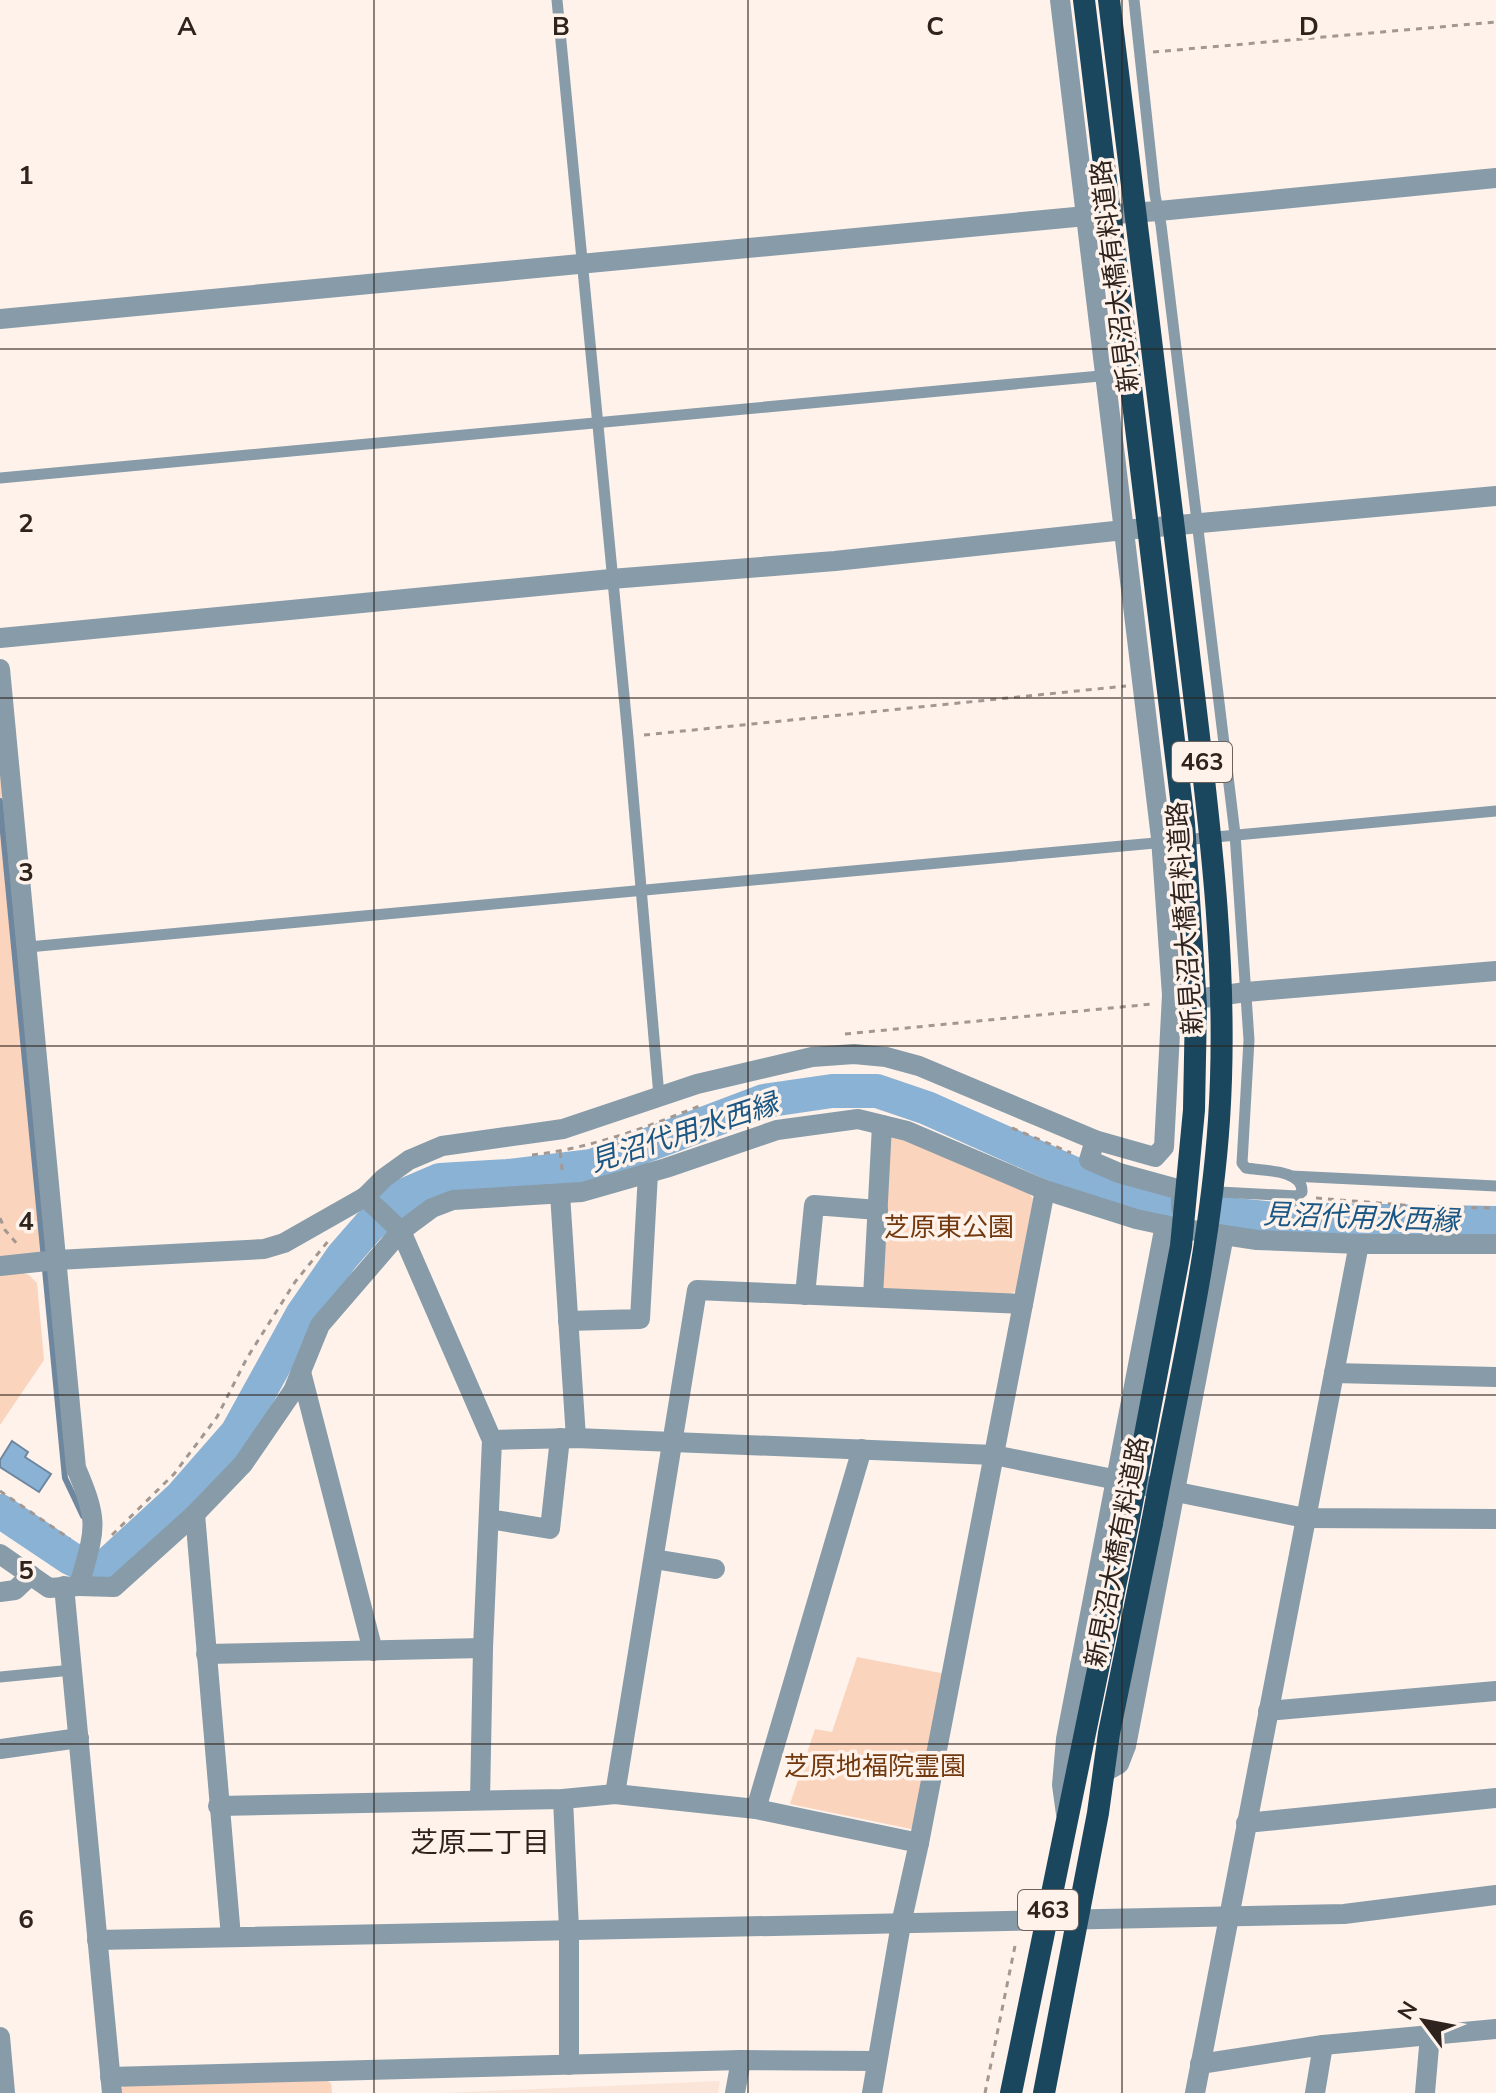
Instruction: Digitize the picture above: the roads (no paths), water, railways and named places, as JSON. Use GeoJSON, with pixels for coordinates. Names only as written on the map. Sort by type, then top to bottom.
{"type":"FeatureCollection","features":[{"type":"Feature","properties":{"kind":"highway","name":"新見沼大橋有料道路"},"geometry":{"type":"LineString","coordinates":[[1067,1818],[1181,1246],[1195,1098],[1196,1006],[1184,823],[1084,0]]}},
{"type":"Feature","properties":{"kind":"highway","name":"新見沼大橋有料道路"},"geometry":{"type":"LineString","coordinates":[[1103,1773],[1200,1266],[1213,1175],[1220,1077],[1220,966],[1208,818],[1109,0]]}},
{"type":"Feature","properties":{"kind":"highway","name":"463"},"geometry":{"type":"LineString","coordinates":[[1044,2093],[1079,1919],[1103,1773]]}},
{"type":"Feature","properties":{"kind":"highway","name":"463"},"geometry":{"type":"LineString","coordinates":[[1011,2093],[1067,1818]]}},
{"type":"Feature","properties":{"kind":"street"},"geometry":{"type":"LineString","coordinates":[[0,1266],[264,1249],[284,1243],[370,1200],[384,1178],[409,1160],[442,1146],[563,1129],[659,1096],[812,1057],[854,1054],[886,1057],[919,1066],[1095,1140],[1144,1155],[1155,1157],[1161,1153],[1167,1123],[1172,1002],[1162,843],[1060,0]]}},
{"type":"Feature","properties":{"kind":"street"},"geometry":{"type":"LineString","coordinates":[[0,319],[1496,178]]}},
{"type":"Feature","properties":{"kind":"street"},"geometry":{"type":"LineString","coordinates":[[0,638],[1496,496]]}},
{"type":"Feature","properties":{"kind":"street"},"geometry":{"type":"LineString","coordinates":[[0,669],[76,1468],[92,1506],[95,1526],[90,1547],[72,1586],[72,1670],[111,2085],[340,2072],[741,2060],[877,2061]]}},
{"type":"Feature","properties":{"kind":"street"},"geometry":{"type":"LineString","coordinates":[[1172,1002],[1246,992],[1496,971]]}},
{"type":"Feature","properties":{"kind":"street"},"geometry":{"type":"LineString","coordinates":[[0,1554],[49,1588],[114,1587],[195,1514],[243,1464],[293,1391],[320,1325],[401,1231],[432,1208],[453,1200],[562,1188],[582,1192],[777,1130],[858,1119],[907,1131],[1045,1190],[1136,1219],[1218,1234],[1257,1240],[1359,1244],[1496,1244]]}},
{"type":"Feature","properties":{"kind":"street"},"geometry":{"type":"LineString","coordinates":[[873,1297],[882,1125]]}},
{"type":"Feature","properties":{"kind":"street"},"geometry":{"type":"LineString","coordinates":[[1067,1818],[1062,1785],[1066,1739],[1116,1481],[1181,1190],[1133,1177],[1089,1160],[1095,1140]]}},
{"type":"Feature","properties":{"kind":"street"},"geometry":{"type":"LineString","coordinates":[[568,1321],[640,1319],[648,1173]]}},
{"type":"Feature","properties":{"kind":"street"},"geometry":{"type":"LineString","coordinates":[[489,1519],[550,1529],[568,1438],[568,1321],[562,1188]]}},
{"type":"Feature","properties":{"kind":"street"},"geometry":{"type":"LineString","coordinates":[[872,2093],[901,1924],[1045,1190]]}},
{"type":"Feature","properties":{"kind":"street"},"geometry":{"type":"LineString","coordinates":[[370,1200],[401,1231],[492,1440],[480,1800]]}},
{"type":"Feature","properties":{"kind":"street"},"geometry":{"type":"LineString","coordinates":[[805,1295],[814,1205],[878,1210]]}},
{"type":"Feature","properties":{"kind":"street"},"geometry":{"type":"LineString","coordinates":[[1103,1773],[1119,1764],[1126,1746],[1218,1234]]}},
{"type":"Feature","properties":{"kind":"street"},"geometry":{"type":"LineString","coordinates":[[1195,2093],[1359,1244]]}},
{"type":"Feature","properties":{"kind":"street"},"geometry":{"type":"LineString","coordinates":[[615,1794],[697,1290],[1023,1304]]}},
{"type":"Feature","properties":{"kind":"street"},"geometry":{"type":"LineString","coordinates":[[301,1372],[373,1651]]}},
{"type":"Feature","properties":{"kind":"street"},"geometry":{"type":"LineString","coordinates":[[1334,1373],[1496,1377]]}},
{"type":"Feature","properties":{"kind":"street"},"geometry":{"type":"LineString","coordinates":[[492,1440],[568,1438],[994,1455],[1305,1518],[1496,1519]]}},
{"type":"Feature","properties":{"kind":"street"},"geometry":{"type":"LineString","coordinates":[[756,1809],[862,1449]]}},
{"type":"Feature","properties":{"kind":"street"},"geometry":{"type":"LineString","coordinates":[[195,1514],[231,1937]]}},
{"type":"Feature","properties":{"kind":"street"},"geometry":{"type":"LineString","coordinates":[[654,1559],[715,1569]]}},
{"type":"Feature","properties":{"kind":"street"},"geometry":{"type":"LineString","coordinates":[[0,1592],[15,1590],[31,1575]]}},
{"type":"Feature","properties":{"kind":"street"},"geometry":{"type":"LineString","coordinates":[[206,1654],[483,1648]]}},
{"type":"Feature","properties":{"kind":"street"},"geometry":{"type":"LineString","coordinates":[[1268,1711],[1496,1691]]}},
{"type":"Feature","properties":{"kind":"street"},"geometry":{"type":"LineString","coordinates":[[0,1749],[79,1738]]}},
{"type":"Feature","properties":{"kind":"street"},"geometry":{"type":"LineString","coordinates":[[218,1806],[563,1799],[615,1794],[756,1809],[919,1843]]}},
{"type":"Feature","properties":{"kind":"street"},"geometry":{"type":"LineString","coordinates":[[1246,1823],[1496,1798]]}},
{"type":"Feature","properties":{"kind":"street"},"geometry":{"type":"LineString","coordinates":[[563,1799],[569,1929],[569,2065]]}},
{"type":"Feature","properties":{"kind":"street"},"geometry":{"type":"LineString","coordinates":[[97,1940],[1344,1914],[1496,1895]]}},
{"type":"Feature","properties":{"kind":"street"},"geometry":{"type":"LineString","coordinates":[[1200,2064],[1323,2045],[1496,2029]]}},
{"type":"Feature","properties":{"kind":"street"},"geometry":{"type":"LineString","coordinates":[[1425,2093],[1430,2035]]}},
{"type":"Feature","properties":{"kind":"street"},"geometry":{"type":"LineString","coordinates":[[0,2037],[5,2093]]}},
{"type":"Feature","properties":{"kind":"street"},"geometry":{"type":"LineString","coordinates":[[1315,2093],[1323,2045]]}},
{"type":"Feature","properties":{"kind":"street"},"geometry":{"type":"LineString","coordinates":[[735,2093],[741,2060]]}},
{"type":"Feature","properties":{"kind":"street"},"geometry":{"type":"LineString","coordinates":[[340,2072],[342,2093]]}},
{"type":"Feature","properties":{"kind":"lane"},"geometry":{"type":"LineString","coordinates":[[557,0],[628,737],[659,1096]]}},
{"type":"Feature","properties":{"kind":"lane"},"geometry":{"type":"LineString","coordinates":[[1134,0],[1235,834],[1249,1055],[1242,1163],[1246,1168],[1291,1176],[1496,1186]]}},
{"type":"Feature","properties":{"kind":"lane"},"geometry":{"type":"LineString","coordinates":[[0,478],[1178,368]]}},
{"type":"Feature","properties":{"kind":"lane"},"geometry":{"type":"LineString","coordinates":[[28,947],[1496,811]]}},
{"type":"Feature","properties":{"kind":"lane"},"geometry":{"type":"LineString","coordinates":[[1218,1234],[1219,1192],[1297,1196],[1302,1192],[1302,1186],[1298,1179],[1291,1176]]}},
{"type":"Feature","properties":{"kind":"lane"},"geometry":{"type":"LineString","coordinates":[[0,1677],[72,1670]]}},
{"type":"Feature","properties":{"kind":"water"},"geometry":{"type":"Polygon","coordinates":[[[12,1441],[28,1452],[25,1457],[51,1474],[39,1492],[0,1467],[0,1460],[12,1441]]]}},
{"type":"Feature","properties":{"kind":"waterway"},"geometry":{"type":"LineString","coordinates":[[0,801],[65,1478],[83,1516]]}},
{"type":"Feature","properties":{"kind":"waterway","name":"見沼代用水西縁"},"geometry":{"type":"LineString","coordinates":[[0,1511],[70,1558],[91,1568],[107,1565],[181,1497],[237,1433],[302,1315],[342,1257],[369,1226],[405,1195],[440,1180],[592,1166],[764,1101],[832,1091],[877,1091],[927,1108],[1095,1183],[1165,1203]]}},
{"type":"Feature","properties":{"kind":"waterway","name":"見沼代用水西縁"},"geometry":{"type":"LineString","coordinates":[[1225,1214],[1275,1219],[1496,1223]]}},
{"type":"Feature","properties":{"kind":"district","name":"芝原二丁目"},"geometry":{"type":"Point","coordinates":[480,1843]}},
{"type":"Feature","properties":{"kind":"park label","name":"芝原東公園"},"geometry":{"type":"Point","coordinates":[949,1227]}},
{"type":"Feature","properties":{"kind":"park label","name":"芝原地福院霊園"},"geometry":{"type":"Point","coordinates":[875,1766]}}]}
